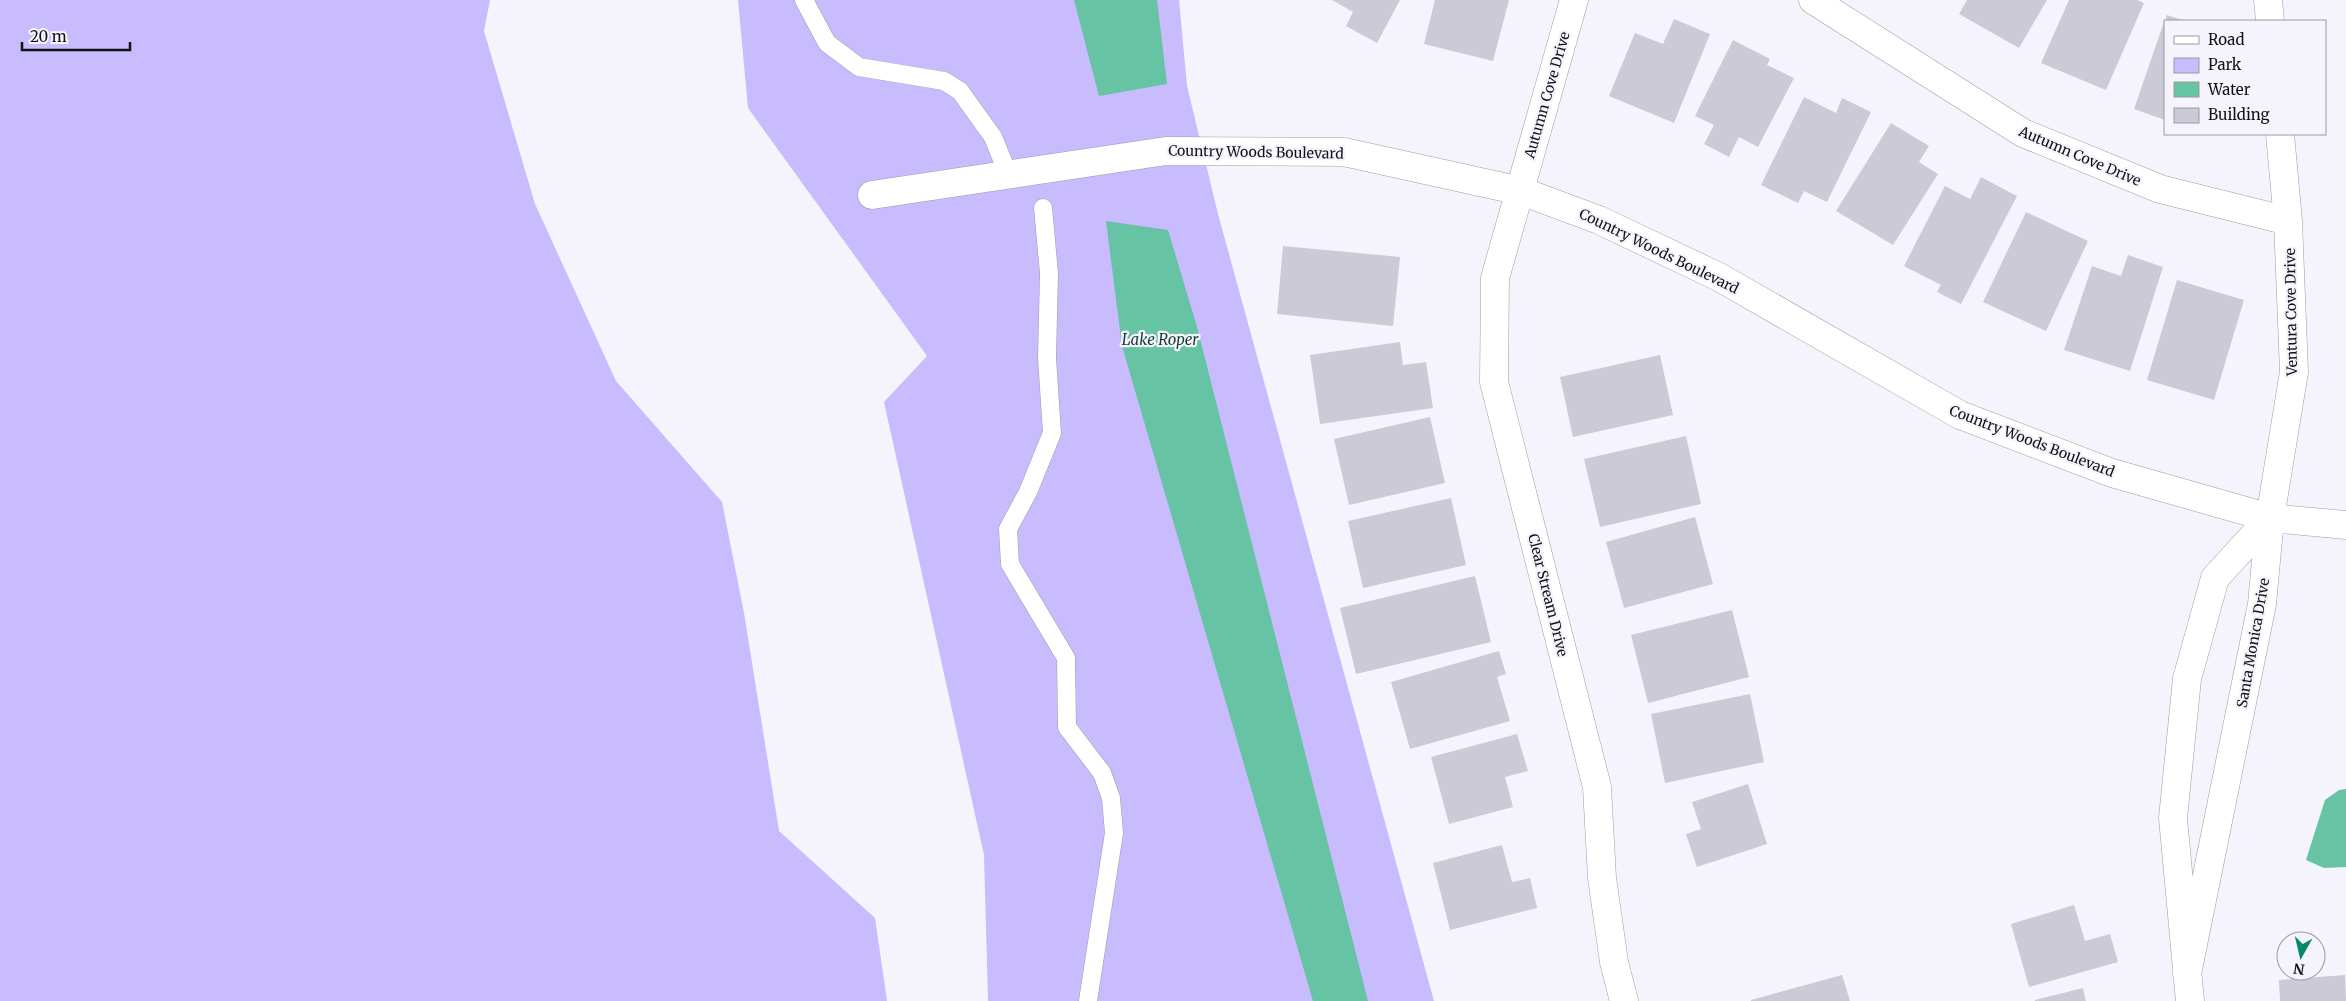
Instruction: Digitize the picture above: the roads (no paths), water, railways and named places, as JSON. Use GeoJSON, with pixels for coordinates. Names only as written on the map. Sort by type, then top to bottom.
{"type":"FeatureCollection","features":[{"type":"Feature","properties":{"kind":"street","name":"Autumn Cove Drive"},"geometry":{"type":"LineString","coordinates":[[1521,190],[1574,0]]}},
{"type":"Feature","properties":{"kind":"street","name":"Autumn Cove Drive"},"geometry":{"type":"LineString","coordinates":[[1813,0],[2022,133],[2160,190],[2288,221]]}},
{"type":"Feature","properties":{"kind":"street"},"geometry":{"type":"LineString","coordinates":[[2268,0],[2270,20]]}},
{"type":"Feature","properties":{"kind":"street","name":"Ventura Cove Drive"},"geometry":{"type":"LineString","coordinates":[[2270,518],[2294,372],[2288,221],[2280,135]]}},
{"type":"Feature","properties":{"kind":"street","name":"Country Woods Boulevard"},"geometry":{"type":"LineString","coordinates":[[872,194],[1166,151],[1344,152],[1521,190],[1599,220],[1719,277],[1960,416],[2112,473],[2270,518],[2346,525]]}},
{"type":"Feature","properties":{"kind":"street","name":"Clear Stream Drive"},"geometry":{"type":"LineString","coordinates":[[1521,190],[1495,278],[1494,382],[1597,787],[1602,878],[1614,962],[1624,1001]]}},
{"type":"Feature","properties":{"kind":"street","name":"Santa Monica Drive"},"geometry":{"type":"LineString","coordinates":[[2190,1001],[2173,818],[2187,679],[2215,578],[2270,518]]}},
{"type":"Feature","properties":{"kind":"street","name":"Santa Monica Drive"},"geometry":{"type":"LineString","coordinates":[[2187,974],[2262,604],[2270,518]]}},
{"type":"Feature","properties":{"kind":"lane"},"geometry":{"type":"LineString","coordinates":[[804,0],[827,43],[859,67],[944,81],[960,91],[993,138],[1008,174]]}},
{"type":"Feature","properties":{"kind":"lane"},"geometry":{"type":"LineString","coordinates":[[1043,208],[1049,273],[1047,358],[1052,434],[1028,492],[1008,529],[1010,564],[1066,658],[1067,727],[1102,773],[1110,798],[1114,833],[1088,1001]]}},
{"type":"Feature","properties":{"kind":"water"},"geometry":{"type":"Polygon","coordinates":[[[1074,0],[1157,0],[1167,84],[1099,96],[1074,0]]]}},
{"type":"Feature","properties":{"kind":"water","name":"Lake Roper"},"geometry":{"type":"Polygon","coordinates":[[[1106,221],[1168,230],[1197,327],[1368,1001],[1313,1001],[1122,346],[1106,221]]]}},
{"type":"Feature","properties":{"kind":"water"},"geometry":{"type":"Polygon","coordinates":[[[2346,789],[2346,867],[2324,868],[2306,860],[2325,800],[2339,790],[2346,789]]]}}]}
